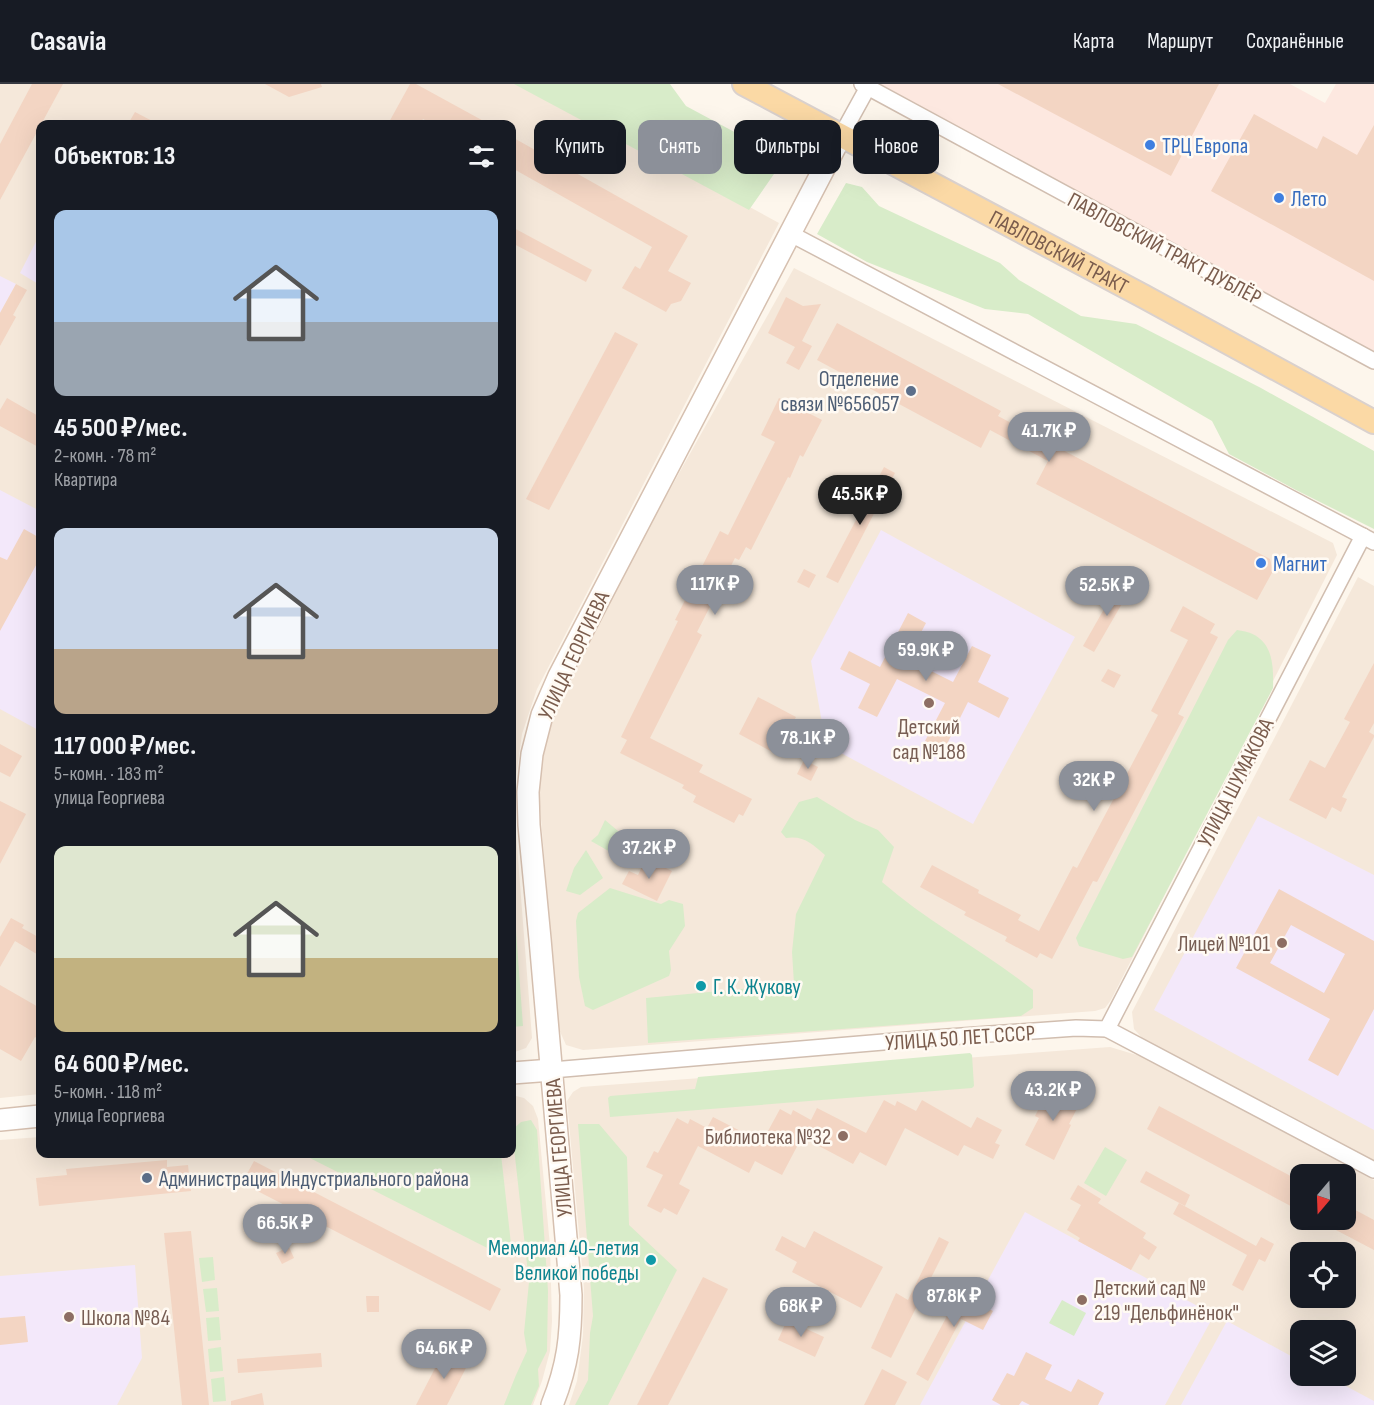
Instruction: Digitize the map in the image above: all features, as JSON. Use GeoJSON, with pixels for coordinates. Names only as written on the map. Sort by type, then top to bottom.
{"type":"FeatureCollection","features":[{"type":"Feature","properties":{"kind":"main road","name":"ПАВЛОВСКИЙ ТРАКТ"},"geometry":{"type":"LineString","coordinates":[[744,84],[811,120]]}},
{"type":"Feature","properties":{"kind":"main road","name":"ПАВЛОВСКИЙ ТРАКТ"},"geometry":{"type":"LineString","coordinates":[[841,136],[1143,296],[1374,422]]}},
{"type":"Feature","properties":{"kind":"street"},"geometry":{"type":"LineString","coordinates":[[841,136],[865,86]]}},
{"type":"Feature","properties":{"kind":"street","name":"ПАВЛОВСКИЙ ТРАКТ ДУБЛЁР"},"geometry":{"type":"LineString","coordinates":[[865,86],[1374,361]]}},
{"type":"Feature","properties":{"kind":"street","name":"УЛИЦА ГЕОРГИЕВА"},"geometry":{"type":"LineString","coordinates":[[552,1405],[563,1378],[571,1336],[571,1305],[529,825],[528,792],[532,754],[542,715],[559,676],[821,174]]}},
{"type":"Feature","properties":{"kind":"street"},"geometry":{"type":"LineString","coordinates":[[789,233],[1369,539]]}},
{"type":"Feature","properties":{"kind":"street","name":"УЛИЦА ШУМАКОВА"},"geometry":{"type":"LineString","coordinates":[[1107,1029],[1369,539]]}},
{"type":"Feature","properties":{"kind":"street","name":"УЛИЦА 50 ЛЕТ СССР"},"geometry":{"type":"LineString","coordinates":[[516,1073],[919,1039],[1076,1028],[1107,1029],[1374,1170]]}},
{"type":"Feature","properties":{"kind":"street"},"geometry":{"type":"LineString","coordinates":[[0,1120],[36,1116]]}},
{"type":"Feature","properties":{"kind":"shaded area"},"geometry":{"type":"Polygon","coordinates":[[[0,84],[523,84],[589,120],[534,120],[534,174],[626,174],[626,140],[638,146],[638,174],[689,174],[779,223],[537,689],[522,734],[516,777],[516,120],[36,120],[36,1094],[0,1098],[0,84]]]}},
{"type":"Feature","properties":{"kind":"shaded area"},"geometry":{"type":"Polygon","coordinates":[[[866,84],[1290,84],[1325,103],[1336,84],[1374,84],[1374,358],[939,123],[939,120],[933,120],[866,84]]]}},
{"type":"Feature","properties":{"kind":"shaded area"},"geometry":{"type":"Polygon","coordinates":[[[36,242],[36,283],[20,273],[36,242]]]}},
{"type":"Feature","properties":{"kind":"shaded area"},"geometry":{"type":"Polygon","coordinates":[[[794,268],[1333,543],[1337,555],[1105,1008],[1095,1011],[583,1050],[566,1045],[558,1027],[539,794],[542,759],[551,720],[565,684],[617,584],[794,268]]]}},
{"type":"Feature","properties":{"kind":"shaded area"},"geometry":{"type":"Polygon","coordinates":[[[0,276],[16,284],[0,313],[0,276]]]}},
{"type":"Feature","properties":{"kind":"shaded area"},"geometry":{"type":"Polygon","coordinates":[[[0,490],[36,509],[36,729],[0,709],[0,490]]]}},
{"type":"Feature","properties":{"kind":"shaded area","name":"Детский сад №188"},"geometry":{"type":"Polygon","coordinates":[[[881,530],[1075,637],[973,824],[826,745],[811,661],[881,530]]]}},
{"type":"Feature","properties":{"kind":"shaded area"},"geometry":{"type":"Polygon","coordinates":[[[1358,577],[1374,586],[1374,1163],[1143,1039],[1134,1029],[1132,1012],[1358,577]]]}},
{"type":"Feature","properties":{"kind":"shaded area","name":"Лицей №101"},"geometry":{"type":"Polygon","coordinates":[[[1258,816],[1374,875],[1374,1130],[1154,1010],[1258,816]]]}},
{"type":"Feature","properties":{"kind":"shaded area"},"geometry":{"type":"Polygon","coordinates":[[[516,833],[532,1038],[526,1048],[516,1052],[516,833]]]}},
{"type":"Feature","properties":{"kind":"shaded area"},"geometry":{"type":"Polygon","coordinates":[[[1110,1047],[1150,1059],[1344,1164],[1290,1164],[1290,1230],[1356,1230],[1356,1170],[1374,1180],[1374,1405],[569,1405],[577,1381],[583,1335],[584,1288],[567,1101],[573,1092],[581,1087],[1110,1047]]]}},
{"type":"Feature","properties":{"kind":"shaded area"},"geometry":{"type":"Polygon","coordinates":[[[516,1096],[524,1098],[533,1106],[538,1119],[550,1246],[552,1321],[550,1351],[533,1405],[0,1405],[0,1140],[36,1137],[36,1158],[516,1158],[516,1096]]]}},
{"type":"Feature","properties":{"kind":"shaded area","name":"Детский сад № 219 \"Дельфинёнок\""},"geometry":{"type":"Polygon","coordinates":[[[1025,1212],[1214,1315],[1165,1405],[920,1405],[1025,1212]]]}},
{"type":"Feature","properties":{"kind":"shaded area","name":"Школа №84"},"geometry":{"type":"Polygon","coordinates":[[[135,1265],[142,1358],[117,1405],[0,1405],[0,1276],[135,1265]]]}},
{"type":"Feature","properties":{"kind":"shaded area"},"geometry":{"type":"Polygon","coordinates":[[[1227,1321],[1290,1356],[1290,1386],[1346,1386],[1374,1401],[1374,1405],[1181,1405],[1227,1321]]]}},
{"type":"Feature","properties":{"kind":"green space"},"geometry":{"type":"Polygon","coordinates":[[[514,84],[670,84],[686,106],[712,120],[638,120],[638,150],[626,144],[626,120],[581,120],[514,84]]]}},
{"type":"Feature","properties":{"kind":"green space"},"geometry":{"type":"Polygon","coordinates":[[[722,125],[734,132],[734,174],[774,174],[749,210],[682,174],[722,174],[722,125]]]}},
{"type":"Feature","properties":{"kind":"green space"},"geometry":{"type":"Polygon","coordinates":[[[846,183],[862,187],[879,206],[1000,263],[1019,280],[1081,316],[1136,324],[1261,388],[1374,451],[1374,529],[1229,454],[1212,421],[1028,314],[985,309],[867,262],[817,234],[846,183]]]}},
{"type":"Feature","properties":{"kind":"green space"},"geometry":{"type":"Polygon","coordinates":[[[1237,630],[1248,632],[1264,642],[1273,667],[1273,688],[1132,957],[1123,959],[1079,946],[1076,938],[1228,640],[1237,630]]]}},
{"type":"Feature","properties":{"kind":"green space"},"geometry":{"type":"Polygon","coordinates":[[[817,797],[855,820],[878,830],[894,847],[882,882],[919,911],[1033,990],[1033,1008],[1021,1016],[648,1043],[646,998],[794,984],[792,952],[796,914],[825,855],[807,841],[792,837],[786,838],[781,832],[799,802],[817,797]]]}},
{"type":"Feature","properties":{"kind":"green space"},"geometry":{"type":"Polygon","coordinates":[[[605,820],[618,831],[628,845],[621,858],[591,841],[598,835],[605,820]]]}},
{"type":"Feature","properties":{"kind":"green space"},"geometry":{"type":"Polygon","coordinates":[[[586,850],[603,878],[580,895],[566,891],[574,868],[586,850]]]}},
{"type":"Feature","properties":{"kind":"green space"},"geometry":{"type":"Polygon","coordinates":[[[610,888],[661,904],[669,900],[683,904],[685,926],[669,951],[671,970],[669,976],[593,1010],[585,1006],[579,977],[576,921],[578,913],[610,888]]]}},
{"type":"Feature","properties":{"kind":"green space"},"geometry":{"type":"Polygon","coordinates":[[[516,931],[523,1026],[516,1027],[516,931]]]}},
{"type":"Feature","properties":{"kind":"green space"},"geometry":{"type":"Polygon","coordinates":[[[970,1053],[974,1086],[972,1088],[610,1117],[608,1098],[610,1096],[695,1089],[698,1077],[970,1053]]]}},
{"type":"Feature","properties":{"kind":"green space"},"geometry":{"type":"Polygon","coordinates":[[[531,1120],[537,1130],[548,1291],[547,1351],[538,1369],[539,1386],[531,1405],[504,1405],[527,1351],[524,1333],[529,1282],[515,1158],[516,1126],[521,1122],[531,1120]]]}},
{"type":"Feature","properties":{"kind":"green space"},"geometry":{"type":"Polygon","coordinates":[[[578,1124],[599,1124],[627,1157],[629,1225],[677,1270],[608,1405],[575,1405],[588,1380],[593,1316],[578,1124]]]}},
{"type":"Feature","properties":{"kind":"green space"},"geometry":{"type":"Polygon","coordinates":[[[1105,1147],[1127,1160],[1106,1196],[1084,1183],[1105,1147]]]}},
{"type":"Feature","properties":{"kind":"green space"},"geometry":{"type":"Polygon","coordinates":[[[310,1158],[501,1158],[512,1253],[507,1258],[310,1158]]]}},
{"type":"Feature","properties":{"kind":"green space"},"geometry":{"type":"Polygon","coordinates":[[[213,1257],[215,1280],[202,1282],[199,1258],[213,1257]]]}},
{"type":"Feature","properties":{"kind":"green space"},"geometry":{"type":"Polygon","coordinates":[[[217,1288],[219,1311],[206,1312],[203,1289],[217,1288]]]}},
{"type":"Feature","properties":{"kind":"green space"},"geometry":{"type":"Polygon","coordinates":[[[1062,1300],[1086,1313],[1074,1336],[1049,1323],[1062,1300]]]}},
{"type":"Feature","properties":{"kind":"green space"},"geometry":{"type":"Polygon","coordinates":[[[219,1317],[221,1340],[208,1341],[206,1318],[219,1317]]]}},
{"type":"Feature","properties":{"kind":"green space"},"geometry":{"type":"Polygon","coordinates":[[[221,1347],[223,1371],[210,1372],[208,1349],[221,1347]]]}},
{"type":"Feature","properties":{"kind":"green space"},"geometry":{"type":"Polygon","coordinates":[[[224,1377],[226,1401],[213,1402],[211,1379],[224,1377]]]}},
{"type":"Feature","properties":{"kind":"building"},"geometry":{"type":"Polygon","coordinates":[[[32,84],[63,84],[43,120],[36,120],[36,134],[0,200],[0,144],[32,84]]]}},
{"type":"Feature","properties":{"kind":"building"},"geometry":{"type":"Polygon","coordinates":[[[265,84],[321,84],[322,87],[289,97],[265,84]]]}},
{"type":"Feature","properties":{"kind":"building"},"geometry":{"type":"Polygon","coordinates":[[[410,84],[416,84],[482,120],[423,119],[390,120],[410,84]]]}},
{"type":"Feature","properties":{"kind":"building","name":"ТРЦ Европа"},"geometry":{"type":"Polygon","coordinates":[[[998,84],[1219,84],[1171,176],[998,84]]]}},
{"type":"Feature","properties":{"kind":"building"},"geometry":{"type":"Polygon","coordinates":[[[135,112],[150,120],[130,120],[135,112]]]}},
{"type":"Feature","properties":{"kind":"building","name":"Лето"},"geometry":{"type":"Polygon","coordinates":[[[1254,114],[1317,149],[1323,136],[1357,155],[1374,125],[1374,281],[1211,191],[1254,114]]]}},
{"type":"Feature","properties":{"kind":"building"},"geometry":{"type":"Polygon","coordinates":[[[516,139],[534,149],[534,174],[578,174],[688,236],[668,271],[691,283],[681,301],[671,304],[666,312],[622,288],[635,266],[640,269],[652,247],[516,170],[516,139]]]}},
{"type":"Feature","properties":{"kind":"building"},"geometry":{"type":"Polygon","coordinates":[[[516,229],[592,270],[586,282],[516,245],[516,229]]]}},
{"type":"Feature","properties":{"kind":"building"},"geometry":{"type":"Polygon","coordinates":[[[16,284],[27,290],[13,315],[16,317],[0,346],[0,313],[16,284]]]}},
{"type":"Feature","properties":{"kind":"building"},"geometry":{"type":"Polygon","coordinates":[[[786,297],[803,306],[821,304],[802,341],[812,346],[799,370],[786,363],[795,347],[768,333],[786,297]]]}},
{"type":"Feature","properties":{"kind":"building"},"geometry":{"type":"Polygon","coordinates":[[[837,323],[1001,411],[998,416],[1270,559],[1273,571],[1257,600],[1036,484],[1048,461],[990,430],[981,448],[817,360],[837,323]]]}},
{"type":"Feature","properties":{"kind":"building"},"geometry":{"type":"Polygon","coordinates":[[[615,332],[638,344],[549,510],[526,499],[615,332]]]}},
{"type":"Feature","properties":{"kind":"building"},"geometry":{"type":"Polygon","coordinates":[[[7,398],[36,415],[36,446],[0,426],[0,410],[7,398]]]}},
{"type":"Feature","properties":{"kind":"building"},"geometry":{"type":"Polygon","coordinates":[[[779,398],[822,420],[803,457],[800,455],[751,550],[746,547],[739,560],[735,558],[697,632],[702,635],[650,738],[703,765],[699,772],[752,799],[743,816],[739,814],[734,823],[693,802],[696,796],[682,788],[684,785],[620,753],[627,740],[621,737],[678,621],[675,620],[720,531],[728,535],[775,442],[761,435],[779,398]]]}},
{"type":"Feature","properties":{"kind":"building"},"geometry":{"type":"Polygon","coordinates":[[[884,467],[895,473],[838,583],[826,577],[884,467]]]}},
{"type":"Feature","properties":{"kind":"building"},"geometry":{"type":"Polygon","coordinates":[[[24,529],[36,536],[36,565],[0,631],[0,557],[7,560],[24,529]]]}},
{"type":"Feature","properties":{"kind":"building"},"geometry":{"type":"Polygon","coordinates":[[[804,569],[816,575],[809,588],[797,582],[804,569]]]}},
{"type":"Feature","properties":{"kind":"building"},"geometry":{"type":"Polygon","coordinates":[[[1120,581],[1131,588],[1094,652],[1083,646],[1120,581]]]}},
{"type":"Feature","properties":{"kind":"building"},"geometry":{"type":"Polygon","coordinates":[[[1183,606],[1215,624],[1210,633],[1218,637],[1178,714],[1184,717],[1097,882],[1093,881],[1052,959],[1040,953],[1037,958],[1005,941],[1007,937],[964,915],[966,912],[920,887],[932,865],[979,890],[978,893],[1021,915],[1018,920],[1039,931],[1073,866],[1077,868],[1158,715],[1151,711],[1188,640],[1170,631],[1183,606]]]}},
{"type":"Feature","properties":{"kind":"building"},"geometry":{"type":"Polygon","coordinates":[[[908,613],[926,623],[907,659],[953,682],[972,646],[991,655],[978,682],[1009,698],[999,718],[968,702],[944,750],[925,741],[945,703],[897,679],[877,717],[858,708],[870,684],[840,669],[849,651],[880,667],[908,613]]]}},
{"type":"Feature","properties":{"kind":"building"},"geometry":{"type":"Polygon","coordinates":[[[1374,663],[1374,723],[1369,732],[1374,737],[1342,797],[1347,799],[1341,812],[1332,807],[1326,819],[1289,800],[1310,760],[1325,768],[1350,722],[1344,719],[1374,663]]]}},
{"type":"Feature","properties":{"kind":"building"},"geometry":{"type":"Polygon","coordinates":[[[1108,669],[1121,675],[1114,688],[1101,681],[1108,669]]]}},
{"type":"Feature","properties":{"kind":"building"},"geometry":{"type":"Polygon","coordinates":[[[758,697],[796,717],[776,754],[739,734],[758,697]]]}},
{"type":"Feature","properties":{"kind":"building"},"geometry":{"type":"Polygon","coordinates":[[[0,744],[22,756],[10,777],[0,772],[0,744]]]}},
{"type":"Feature","properties":{"kind":"building"},"geometry":{"type":"Polygon","coordinates":[[[804,760],[818,767],[811,781],[797,774],[804,760]]]}},
{"type":"Feature","properties":{"kind":"building"},"geometry":{"type":"Polygon","coordinates":[[[0,801],[26,814],[0,864],[0,801]]]}},
{"type":"Feature","properties":{"kind":"building"},"geometry":{"type":"Polygon","coordinates":[[[646,858],[672,871],[657,901],[622,884],[629,871],[638,875],[646,858]]]}},
{"type":"Feature","properties":{"kind":"building"},"geometry":{"type":"Polygon","coordinates":[[[1279,889],[1374,941],[1374,1009],[1338,1076],[1308,1060],[1330,1019],[1236,968],[1279,889]],[[1291,925],[1270,963],[1324,993],[1345,954],[1291,925]]]}},
{"type":"Feature","properties":{"kind":"building"},"geometry":{"type":"Polygon","coordinates":[[[11,918],[24,925],[22,928],[36,936],[36,954],[15,941],[0,967],[0,937],[11,918]]]}},
{"type":"Feature","properties":{"kind":"building"},"geometry":{"type":"Polygon","coordinates":[[[0,985],[36,1006],[36,1038],[21,1061],[0,1049],[0,985]]]}},
{"type":"Feature","properties":{"kind":"building"},"geometry":{"type":"Polygon","coordinates":[[[1051,1084],[1082,1099],[1054,1160],[1025,1145],[1039,1118],[1035,1116],[1051,1084]]]}},
{"type":"Feature","properties":{"kind":"building"},"geometry":{"type":"Polygon","coordinates":[[[884,1100],[895,1106],[897,1101],[916,1111],[922,1100],[971,1128],[977,1117],[1002,1130],[995,1143],[1000,1145],[993,1159],[964,1145],[958,1156],[905,1128],[886,1166],[860,1152],[853,1164],[802,1137],[782,1175],[755,1161],[749,1173],[698,1146],[679,1184],[690,1190],[677,1215],[664,1208],[661,1213],[647,1206],[663,1175],[646,1167],[654,1151],[658,1153],[677,1118],[688,1124],[690,1119],[707,1128],[713,1117],[762,1142],[780,1109],[791,1115],[793,1110],[811,1120],[817,1108],[866,1133],[884,1100]]]}},
{"type":"Feature","properties":{"kind":"building"},"geometry":{"type":"Polygon","coordinates":[[[1159,1106],[1290,1176],[1290,1206],[1147,1129],[1159,1106]]]}},
{"type":"Feature","properties":{"kind":"building"},"geometry":{"type":"Polygon","coordinates":[[[167,1160],[167,1167],[188,1165],[191,1191],[39,1206],[36,1178],[67,1175],[66,1169],[167,1160]]]}},
{"type":"Feature","properties":{"kind":"building"},"geometry":{"type":"Polygon","coordinates":[[[254,1161],[501,1289],[490,1311],[242,1183],[254,1161]]]}},
{"type":"Feature","properties":{"kind":"building"},"geometry":{"type":"Polygon","coordinates":[[[1146,1171],[1190,1195],[1185,1206],[1140,1182],[1146,1171]]]}},
{"type":"Feature","properties":{"kind":"building"},"geometry":{"type":"Polygon","coordinates":[[[1078,1185],[1101,1199],[1098,1203],[1146,1233],[1143,1238],[1157,1247],[1149,1260],[1140,1254],[1131,1270],[1078,1241],[1080,1238],[1067,1230],[1081,1205],[1070,1199],[1078,1185]]]}},
{"type":"Feature","properties":{"kind":"building"},"geometry":{"type":"Polygon","coordinates":[[[1179,1203],[1256,1246],[1261,1237],[1274,1244],[1265,1262],[1259,1259],[1243,1291],[1232,1285],[1247,1255],[1173,1214],[1179,1203]]]}},
{"type":"Feature","properties":{"kind":"building"},"geometry":{"type":"Polygon","coordinates":[[[1356,1210],[1374,1220],[1374,1250],[1336,1230],[1356,1230],[1356,1210]]]}},
{"type":"Feature","properties":{"kind":"building"},"geometry":{"type":"Polygon","coordinates":[[[191,1231],[209,1405],[182,1405],[164,1233],[191,1231]]]}},
{"type":"Feature","properties":{"kind":"building"},"geometry":{"type":"Polygon","coordinates":[[[814,1231],[883,1267],[861,1308],[792,1272],[797,1262],[775,1250],[782,1236],[805,1248],[814,1231]]]}},
{"type":"Feature","properties":{"kind":"building"},"geometry":{"type":"Polygon","coordinates":[[[939,1237],[949,1242],[891,1358],[871,1348],[896,1293],[908,1300],[939,1237]]]}},
{"type":"Feature","properties":{"kind":"building"},"geometry":{"type":"Polygon","coordinates":[[[289,1247],[294,1258],[282,1264],[276,1253],[289,1247]]]}},
{"type":"Feature","properties":{"kind":"building"},"geometry":{"type":"Polygon","coordinates":[[[703,1277],[728,1289],[668,1405],[637,1405],[703,1277]]]}},
{"type":"Feature","properties":{"kind":"building"},"geometry":{"type":"Polygon","coordinates":[[[963,1286],[975,1292],[971,1300],[993,1311],[983,1330],[961,1319],[928,1381],[916,1374],[963,1286]]]}},
{"type":"Feature","properties":{"kind":"building"},"geometry":{"type":"Polygon","coordinates":[[[366,1296],[379,1296],[379,1312],[367,1312],[366,1296]]]}},
{"type":"Feature","properties":{"kind":"building"},"geometry":{"type":"Polygon","coordinates":[[[25,1316],[28,1342],[0,1345],[0,1318],[25,1316]]]}},
{"type":"Feature","properties":{"kind":"building"},"geometry":{"type":"Polygon","coordinates":[[[787,1320],[824,1337],[815,1357],[778,1340],[787,1320]]]}},
{"type":"Feature","properties":{"kind":"building"},"geometry":{"type":"Polygon","coordinates":[[[445,1349],[469,1362],[447,1405],[416,1405],[445,1349]]]}},
{"type":"Feature","properties":{"kind":"building"},"geometry":{"type":"Polygon","coordinates":[[[1026,1352],[1052,1365],[1045,1379],[1071,1392],[1078,1379],[1104,1393],[1098,1405],[1030,1405],[1022,1401],[1019,1405],[1001,1405],[992,1400],[1007,1373],[1014,1376],[1026,1352]]]}},
{"type":"Feature","properties":{"kind":"building"},"geometry":{"type":"Polygon","coordinates":[[[321,1353],[322,1367],[238,1373],[237,1359],[321,1353]]]}},
{"type":"Feature","properties":{"kind":"building"},"geometry":{"type":"Polygon","coordinates":[[[882,1369],[907,1382],[895,1405],[864,1405],[882,1369]]]}},
{"type":"Feature","properties":{"kind":"building"},"geometry":{"type":"Polygon","coordinates":[[[262,1393],[264,1405],[231,1405],[231,1401],[262,1393]]]}},
{"type":"Feature","properties":{"kind":"place","name":"ТРЦ Европа"},"geometry":{"type":"Point","coordinates":[1150,145]}},
{"type":"Feature","properties":{"kind":"place","name":"Лето"},"geometry":{"type":"Point","coordinates":[1279,198]}},
{"type":"Feature","properties":{"kind":"place","name":"Отделение связи №656057"},"geometry":{"type":"Point","coordinates":[911,391]}},
{"type":"Feature","properties":{"kind":"place","name":"Магнит"},"geometry":{"type":"Point","coordinates":[1261,563]}},
{"type":"Feature","properties":{"kind":"place","name":"Детский сад №188"},"geometry":{"type":"Point","coordinates":[929,703]}},
{"type":"Feature","properties":{"kind":"place","name":"Лицей №101"},"geometry":{"type":"Point","coordinates":[1282,943]}},
{"type":"Feature","properties":{"kind":"place","name":"Г. К. Жукову"},"geometry":{"type":"Point","coordinates":[701,986]}},
{"type":"Feature","properties":{"kind":"place","name":"Библиотека №32"},"geometry":{"type":"Point","coordinates":[843,1136]}},
{"type":"Feature","properties":{"kind":"place","name":"Администрация Индустриального района"},"geometry":{"type":"Point","coordinates":[147,1178]}},
{"type":"Feature","properties":{"kind":"place","name":"Мемориал 40-летия Великой победы"},"geometry":{"type":"Point","coordinates":[651,1260]}},
{"type":"Feature","properties":{"kind":"place","name":"Детский сад № 219 \"Дельфинёнок\""},"geometry":{"type":"Point","coordinates":[1082,1300]}},
{"type":"Feature","properties":{"kind":"place","name":"Школа №84"},"geometry":{"type":"Point","coordinates":[69,1317]}}]}
